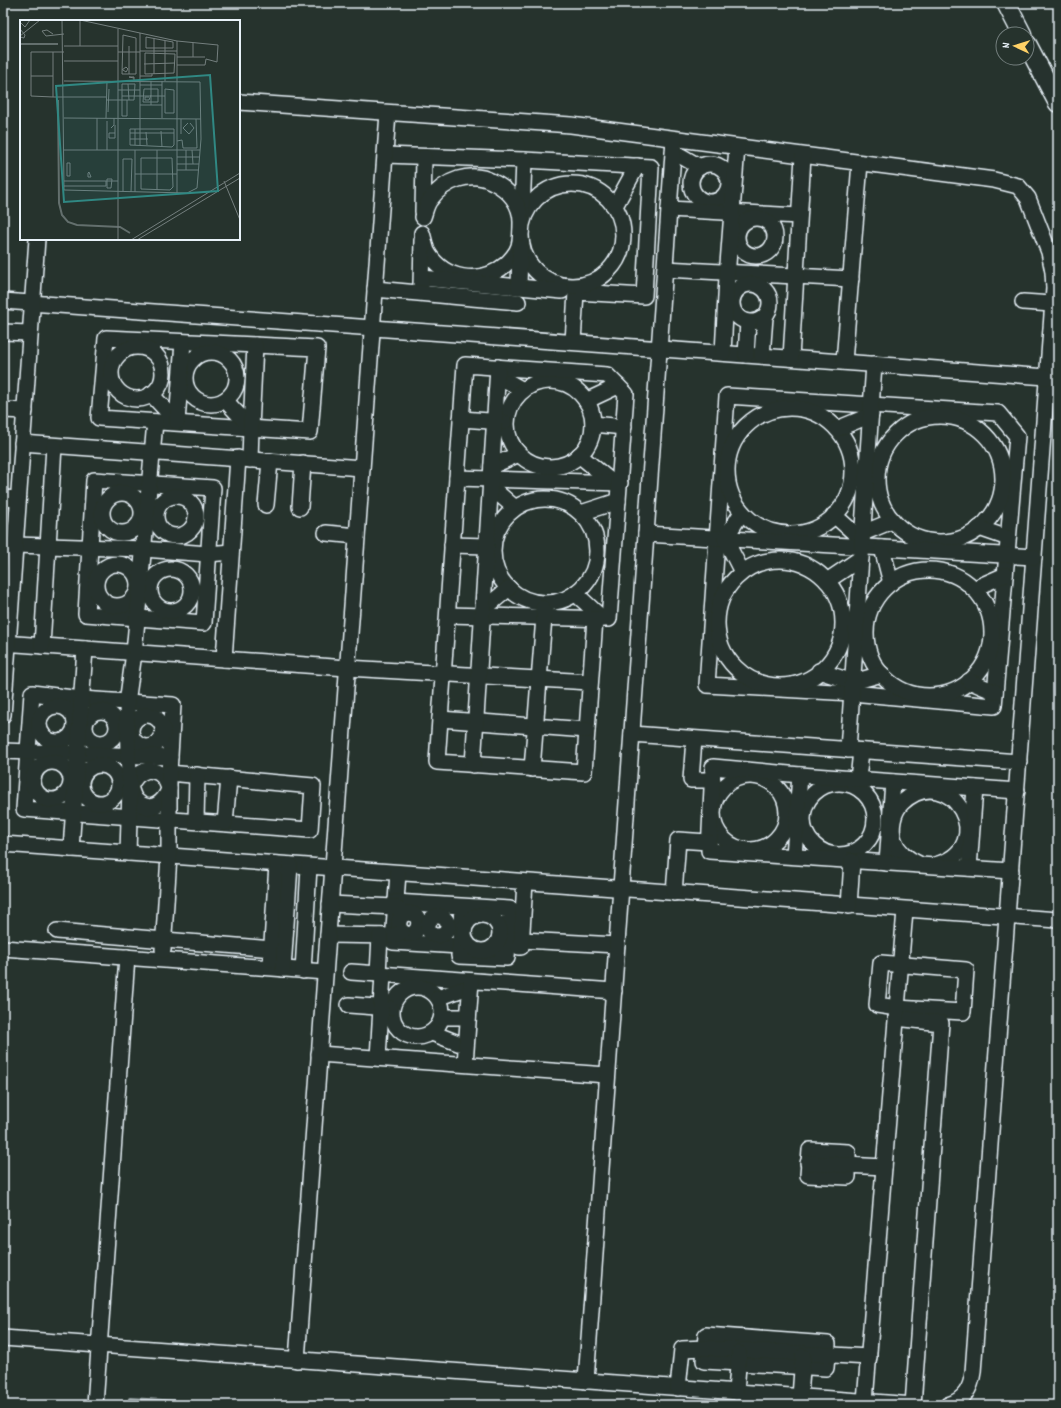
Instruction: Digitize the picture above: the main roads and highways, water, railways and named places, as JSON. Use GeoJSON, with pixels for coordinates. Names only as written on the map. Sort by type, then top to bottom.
{"type":"FeatureCollection","features":[{"type":"Feature","properties":{"kind":"waterway"},"geometry":{"type":"LineString","coordinates":[[130,1399],[228,1405]]}}]}
